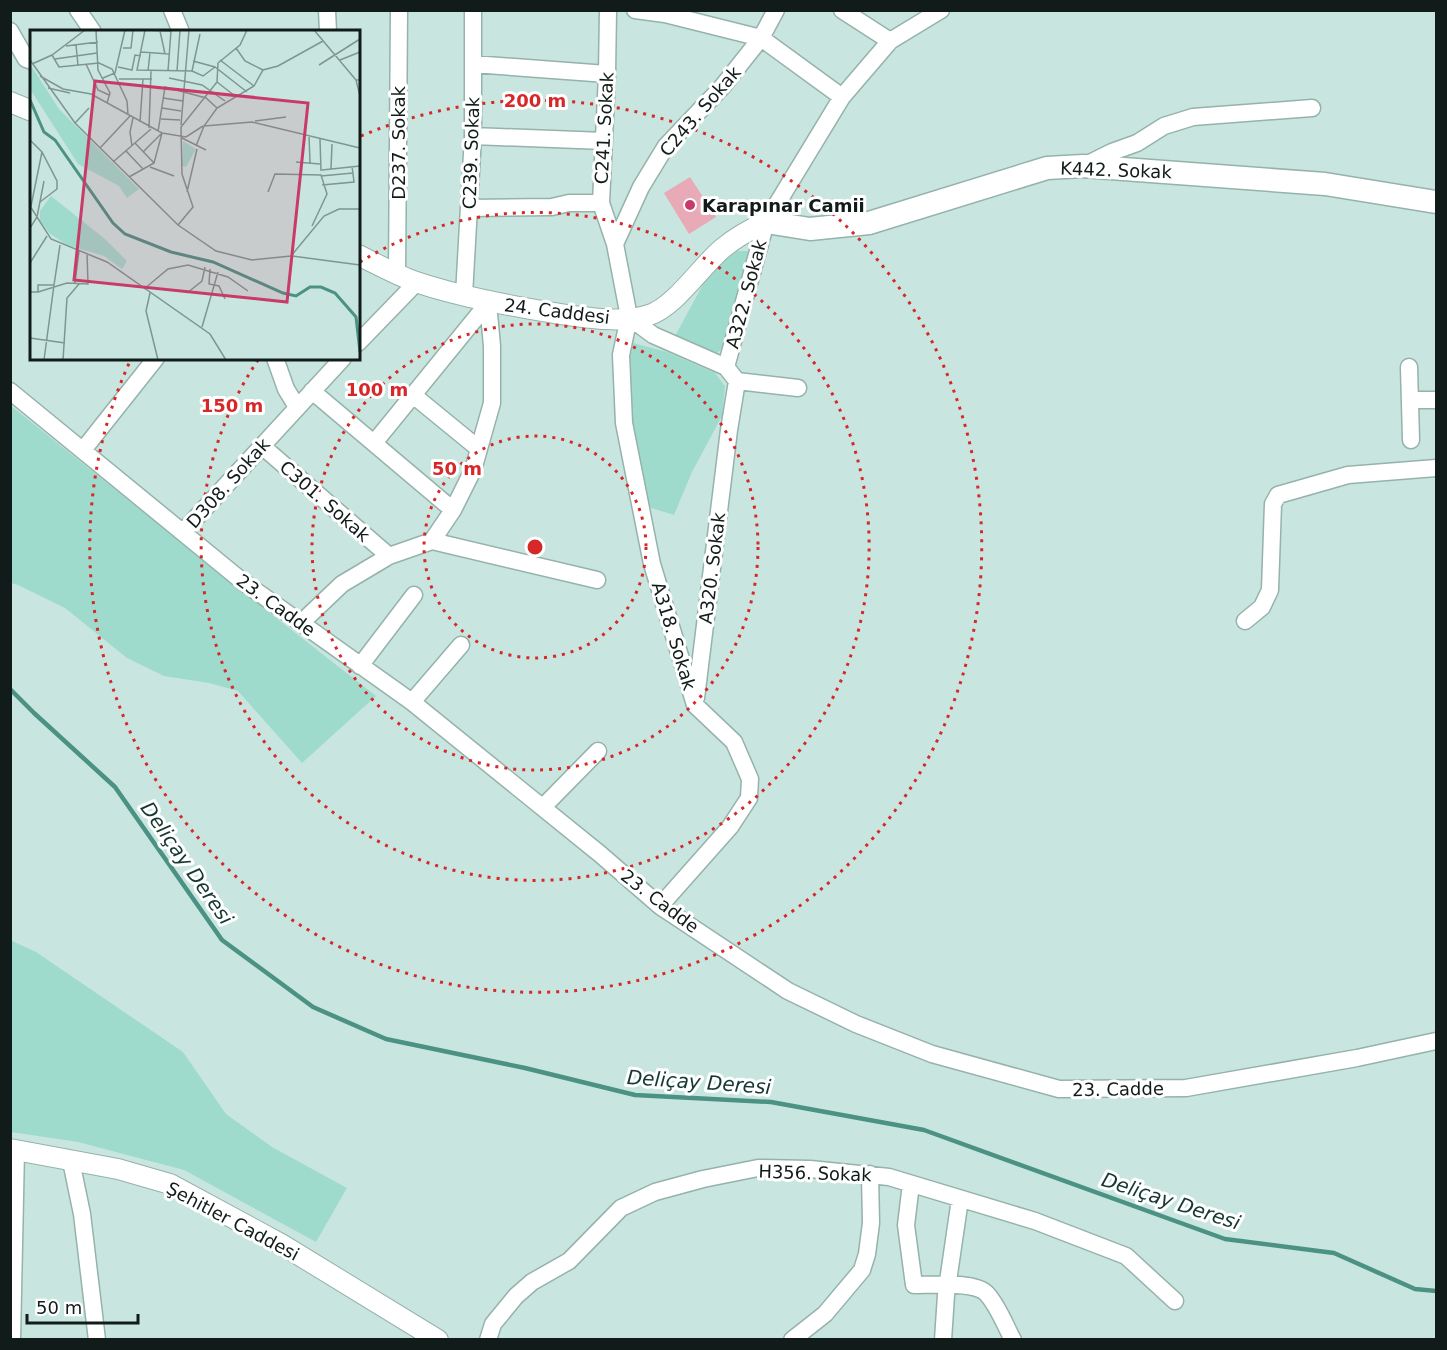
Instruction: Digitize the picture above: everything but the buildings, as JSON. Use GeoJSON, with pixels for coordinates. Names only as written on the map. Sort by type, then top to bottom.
{"type":"FeatureCollection","features":[{"type":"Feature","properties":{"kind":"main road","name":"K442. Sokak"},"geometry":{"type":"LineString","coordinates":[[766,222],[810,229],[869,223],[1047,168],[1083,166],[1325,183],[1437,202]]}},
{"type":"Feature","properties":{"kind":"street"},"geometry":{"type":"LineString","coordinates":[[78,10],[92,30]]}},
{"type":"Feature","properties":{"kind":"street"},"geometry":{"type":"LineString","coordinates":[[171,10],[180,30]]}},
{"type":"Feature","properties":{"kind":"street"},"geometry":{"type":"LineString","coordinates":[[327,10],[328,30]]}},
{"type":"Feature","properties":{"kind":"street","name":"D237. Sokak"},"geometry":{"type":"LineString","coordinates":[[397,275],[399,10]]}},
{"type":"Feature","properties":{"kind":"street","name":"C239. Sokak"},"geometry":{"type":"LineString","coordinates":[[464,295],[474,136],[473,10]]}},
{"type":"Feature","properties":{"kind":"street","name":"C241. Sokak"},"geometry":{"type":"LineString","coordinates":[[608,10],[601,203],[615,244]]}},
{"type":"Feature","properties":{"kind":"street"},"geometry":{"type":"LineString","coordinates":[[635,10],[665,14],[761,38],[842,97]]}},
{"type":"Feature","properties":{"kind":"street","name":"C243. Sokak"},"geometry":{"type":"LineString","coordinates":[[615,244],[640,187],[666,146],[722,87],[761,38],[776,10]]}},
{"type":"Feature","properties":{"kind":"street"},"geometry":{"type":"LineString","coordinates":[[842,10],[890,42]]}},
{"type":"Feature","properties":{"kind":"street","name":"A322. Sokak"},"geometry":{"type":"LineString","coordinates":[[726,367],[766,222],[842,97],[890,42],[941,10]]}},
{"type":"Feature","properties":{"kind":"street"},"geometry":{"type":"LineString","coordinates":[[10,31],[26,59],[30,60]]}},
{"type":"Feature","properties":{"kind":"street"},"geometry":{"type":"LineString","coordinates":[[473,64],[607,74]]}},
{"type":"Feature","properties":{"kind":"street"},"geometry":{"type":"LineString","coordinates":[[10,102],[30,110]]}},
{"type":"Feature","properties":{"kind":"street"},"geometry":{"type":"LineString","coordinates":[[1083,166],[1137,143],[1164,126],[1193,117],[1312,108]]}},
{"type":"Feature","properties":{"kind":"street"},"geometry":{"type":"LineString","coordinates":[[474,136],[604,141]]}},
{"type":"Feature","properties":{"kind":"street"},"geometry":{"type":"LineString","coordinates":[[470,208],[552,207],[569,202],[601,203]]}},
{"type":"Feature","properties":{"kind":"street","name":"24. Caddesi"},"geometry":{"type":"LineString","coordinates":[[360,256],[397,275],[488,303],[603,318],[629,317],[650,314],[673,299],[722,248],[766,222]]}},
{"type":"Feature","properties":{"kind":"street"},"geometry":{"type":"LineString","coordinates":[[615,244],[629,317],[652,335],[726,367],[737,381],[798,387]]}},
{"type":"Feature","properties":{"kind":"street"},"geometry":{"type":"LineString","coordinates":[[360,341],[417,282]]}},
{"type":"Feature","properties":{"kind":"street"},"geometry":{"type":"LineString","coordinates":[[374,443],[488,303]]}},
{"type":"Feature","properties":{"kind":"street"},"geometry":{"type":"LineString","coordinates":[[432,541],[453,510],[473,470],[492,403],[492,346],[488,303]]}},
{"type":"Feature","properties":{"kind":"street","name":"A318. Sokak"},"geometry":{"type":"LineString","coordinates":[[629,317],[621,355],[624,423],[652,564],[695,705],[734,742],[750,779],[749,798],[730,827],[660,906]]}},
{"type":"Feature","properties":{"kind":"street"},"geometry":{"type":"LineString","coordinates":[[83,450],[154,360]]}},
{"type":"Feature","properties":{"kind":"street"},"geometry":{"type":"LineString","coordinates":[[277,360],[286,389],[297,407]]}},
{"type":"Feature","properties":{"kind":"street","name":"D308. Sokak"},"geometry":{"type":"LineString","coordinates":[[183,532],[341,360]]}},
{"type":"Feature","properties":{"kind":"street"},"geometry":{"type":"LineString","coordinates":[[1409,367],[1411,440]]}},
{"type":"Feature","properties":{"kind":"street","name":"A320. Sokak"},"geometry":{"type":"LineString","coordinates":[[695,705],[737,381]]}},
{"type":"Feature","properties":{"kind":"street","name":"23. Cadde"},"geometry":{"type":"LineString","coordinates":[[10,391],[242,581],[412,702],[543,807],[660,906],[788,991],[856,1024],[932,1054],[1059,1089],[1186,1088],[1357,1058],[1437,1041]]}},
{"type":"Feature","properties":{"kind":"street"},"geometry":{"type":"LineString","coordinates":[[312,391],[453,510]]}},
{"type":"Feature","properties":{"kind":"street"},"geometry":{"type":"LineString","coordinates":[[413,395],[479,449]]}},
{"type":"Feature","properties":{"kind":"street"},"geometry":{"type":"LineString","coordinates":[[1410,400],[1437,400]]}},
{"type":"Feature","properties":{"kind":"street","name":"C301. Sokak"},"geometry":{"type":"LineString","coordinates":[[262,446],[389,556]]}},
{"type":"Feature","properties":{"kind":"street"},"geometry":{"type":"LineString","coordinates":[[1245,621],[1262,607],[1270,590],[1273,504],[1278,495],[1348,475],[1437,468]]}},
{"type":"Feature","properties":{"kind":"street"},"geometry":{"type":"LineString","coordinates":[[301,623],[342,584],[389,556],[432,541],[597,580]]}},
{"type":"Feature","properties":{"kind":"street"},"geometry":{"type":"LineString","coordinates":[[360,666],[414,594]]}},
{"type":"Feature","properties":{"kind":"street"},"geometry":{"type":"LineString","coordinates":[[412,702],[461,645]]}},
{"type":"Feature","properties":{"kind":"street"},"geometry":{"type":"LineString","coordinates":[[543,807],[598,751]]}},
{"type":"Feature","properties":{"kind":"street"},"geometry":{"type":"LineString","coordinates":[[12,1340],[13,1149]]}},
{"type":"Feature","properties":{"kind":"street","name":"Şehitler Caddesi"},"geometry":{"type":"LineString","coordinates":[[13,1149],[118,1169],[170,1184],[281,1244],[438,1340]]}},
{"type":"Feature","properties":{"kind":"street"},"geometry":{"type":"LineString","coordinates":[[71,1161],[82,1214],[97,1340]]}},
{"type":"Feature","properties":{"kind":"street","name":"H356. Sokak"},"geometry":{"type":"LineString","coordinates":[[488,1340],[493,1324],[516,1296],[532,1282],[569,1261],[621,1208],[655,1192],[758,1168],[870,1174],[1035,1221],[1126,1256],[1175,1301]]}},
{"type":"Feature","properties":{"kind":"street"},"geometry":{"type":"LineString","coordinates":[[792,1340],[825,1314],[862,1270],[867,1254],[871,1223],[870,1174]]}},
{"type":"Feature","properties":{"kind":"street"},"geometry":{"type":"LineString","coordinates":[[911,1184],[906,1225],[914,1285],[970,1286],[981,1289],[988,1294],[1012,1340]]}},
{"type":"Feature","properties":{"kind":"street"},"geometry":{"type":"LineString","coordinates":[[943,1340],[960,1199]]}},
{"type":"Feature","properties":{"kind":"green space"},"geometry":{"type":"Polygon","coordinates":[[[734,251],[750,251],[724,347],[717,353],[675,336],[708,275],[734,251]]]}},
{"type":"Feature","properties":{"kind":"green space"},"geometry":{"type":"Polygon","coordinates":[[[633,343],[667,352],[715,373],[725,386],[722,416],[692,472],[674,515],[648,507],[626,377],[633,343]]]}},
{"type":"Feature","properties":{"kind":"green space"},"geometry":{"type":"Polygon","coordinates":[[[10,405],[376,696],[302,763],[238,691],[209,683],[164,676],[127,658],[65,608],[11,583],[10,405]]]}},
{"type":"Feature","properties":{"kind":"green space"},"geometry":{"type":"Polygon","coordinates":[[[10,940],[36,952],[183,1052],[226,1114],[272,1147],[347,1188],[316,1242],[184,1170],[78,1142],[11,1132],[10,940]]]}},
{"type":"Feature","properties":{"kind":"waterway","name":"Deliçay Deresi"},"geometry":{"type":"LineString","coordinates":[[10,689],[115,787],[222,940],[313,1007],[386,1039],[525,1068],[635,1095],[771,1102],[924,1130],[1225,1239],[1334,1253],[1415,1289],[1436,1291]]}},
{"type":"Feature","properties":{"kind":"place","name":"Karapınar Camii"},"geometry":{"type":"Point","coordinates":[690,205]}}]}
